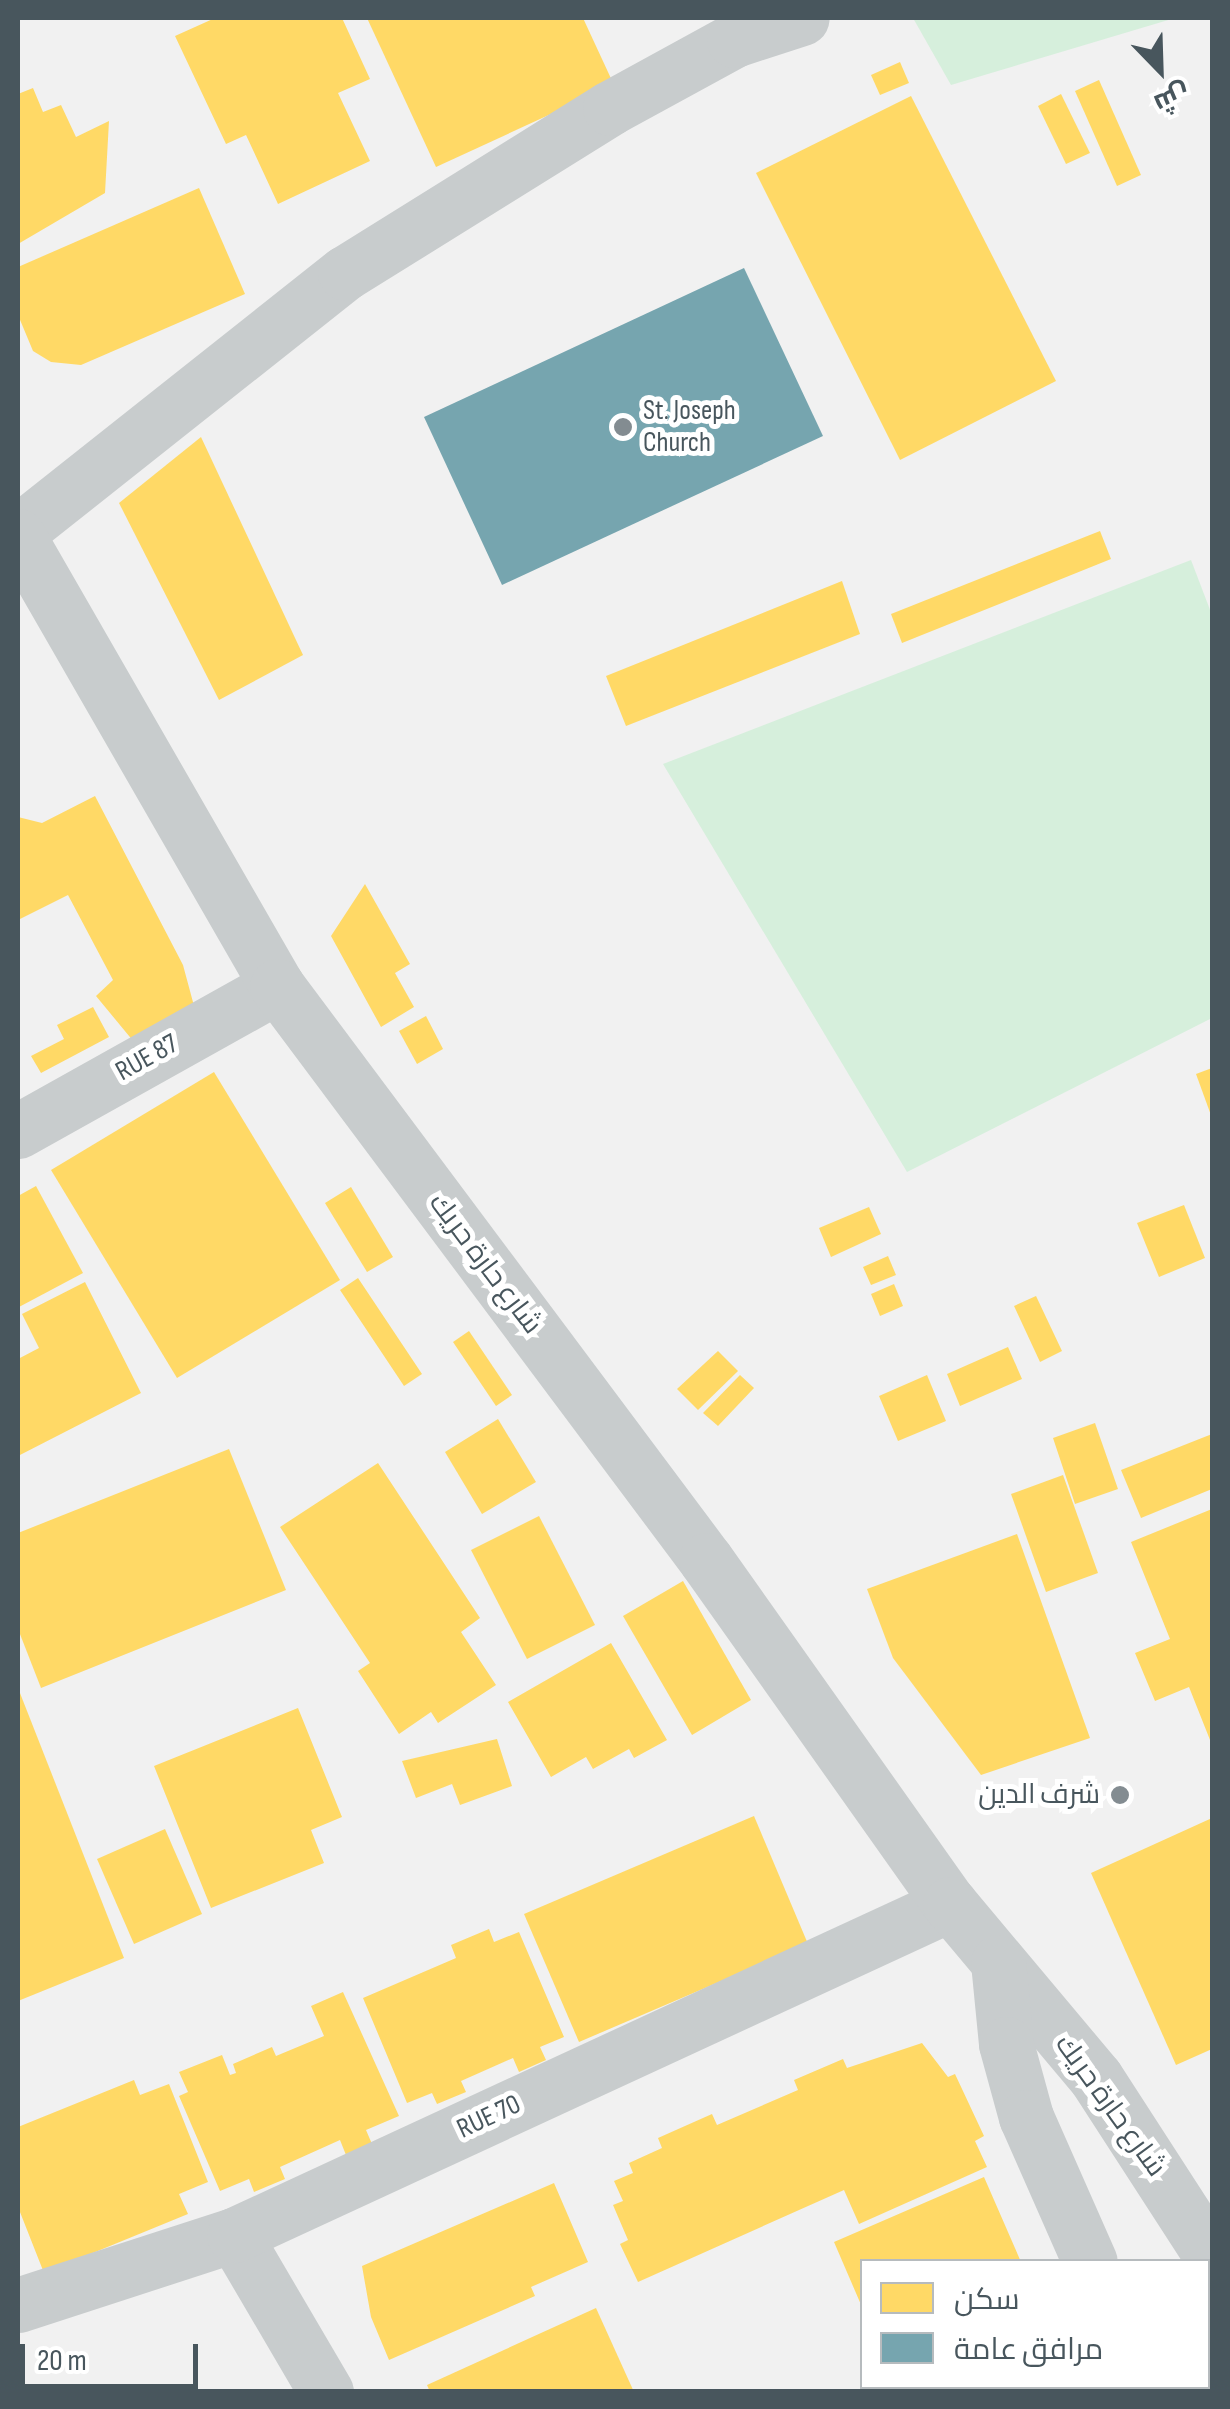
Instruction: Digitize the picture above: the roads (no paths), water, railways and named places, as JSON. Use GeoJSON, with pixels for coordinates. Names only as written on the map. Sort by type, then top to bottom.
{"type":"FeatureCollection","features":[{"type":"Feature","properties":{"kind":"street"},"geometry":{"type":"LineString","coordinates":[[18,534],[346,273],[610,108],[734,40],[802,18]]}},
{"type":"Feature","properties":{"kind":"street","name":"شارع حارة حريك"},"geometry":{"type":"LineString","coordinates":[[18,534],[277,986],[706,1560],[950,1904],[1096,2078],[1212,2257]]}},
{"type":"Feature","properties":{"kind":"street","name":"RUE 87"},"geometry":{"type":"LineString","coordinates":[[18,1131],[277,986]]}},
{"type":"Feature","properties":{"kind":"street","name":"RUE 70"},"geometry":{"type":"LineString","coordinates":[[18,2305],[234,2235],[950,1904]]}},
{"type":"Feature","properties":{"kind":"street","name":"شارع حارة حريك"},"geometry":{"type":"LineString","coordinates":[[998,1962],[1006,2044],[1026,2117],[1089,2259]]}},
{"type":"Feature","properties":{"kind":"street"},"geometry":{"type":"LineString","coordinates":[[234,2235],[326,2392]]}},
{"type":"Feature","properties":{"kind":"place","name":"St. Joseph Church"},"geometry":{"type":"Point","coordinates":[623,427]}},
{"type":"Feature","properties":{"kind":"place","name":"شرف الدين"},"geometry":{"type":"Point","coordinates":[1120,1795]}}]}
